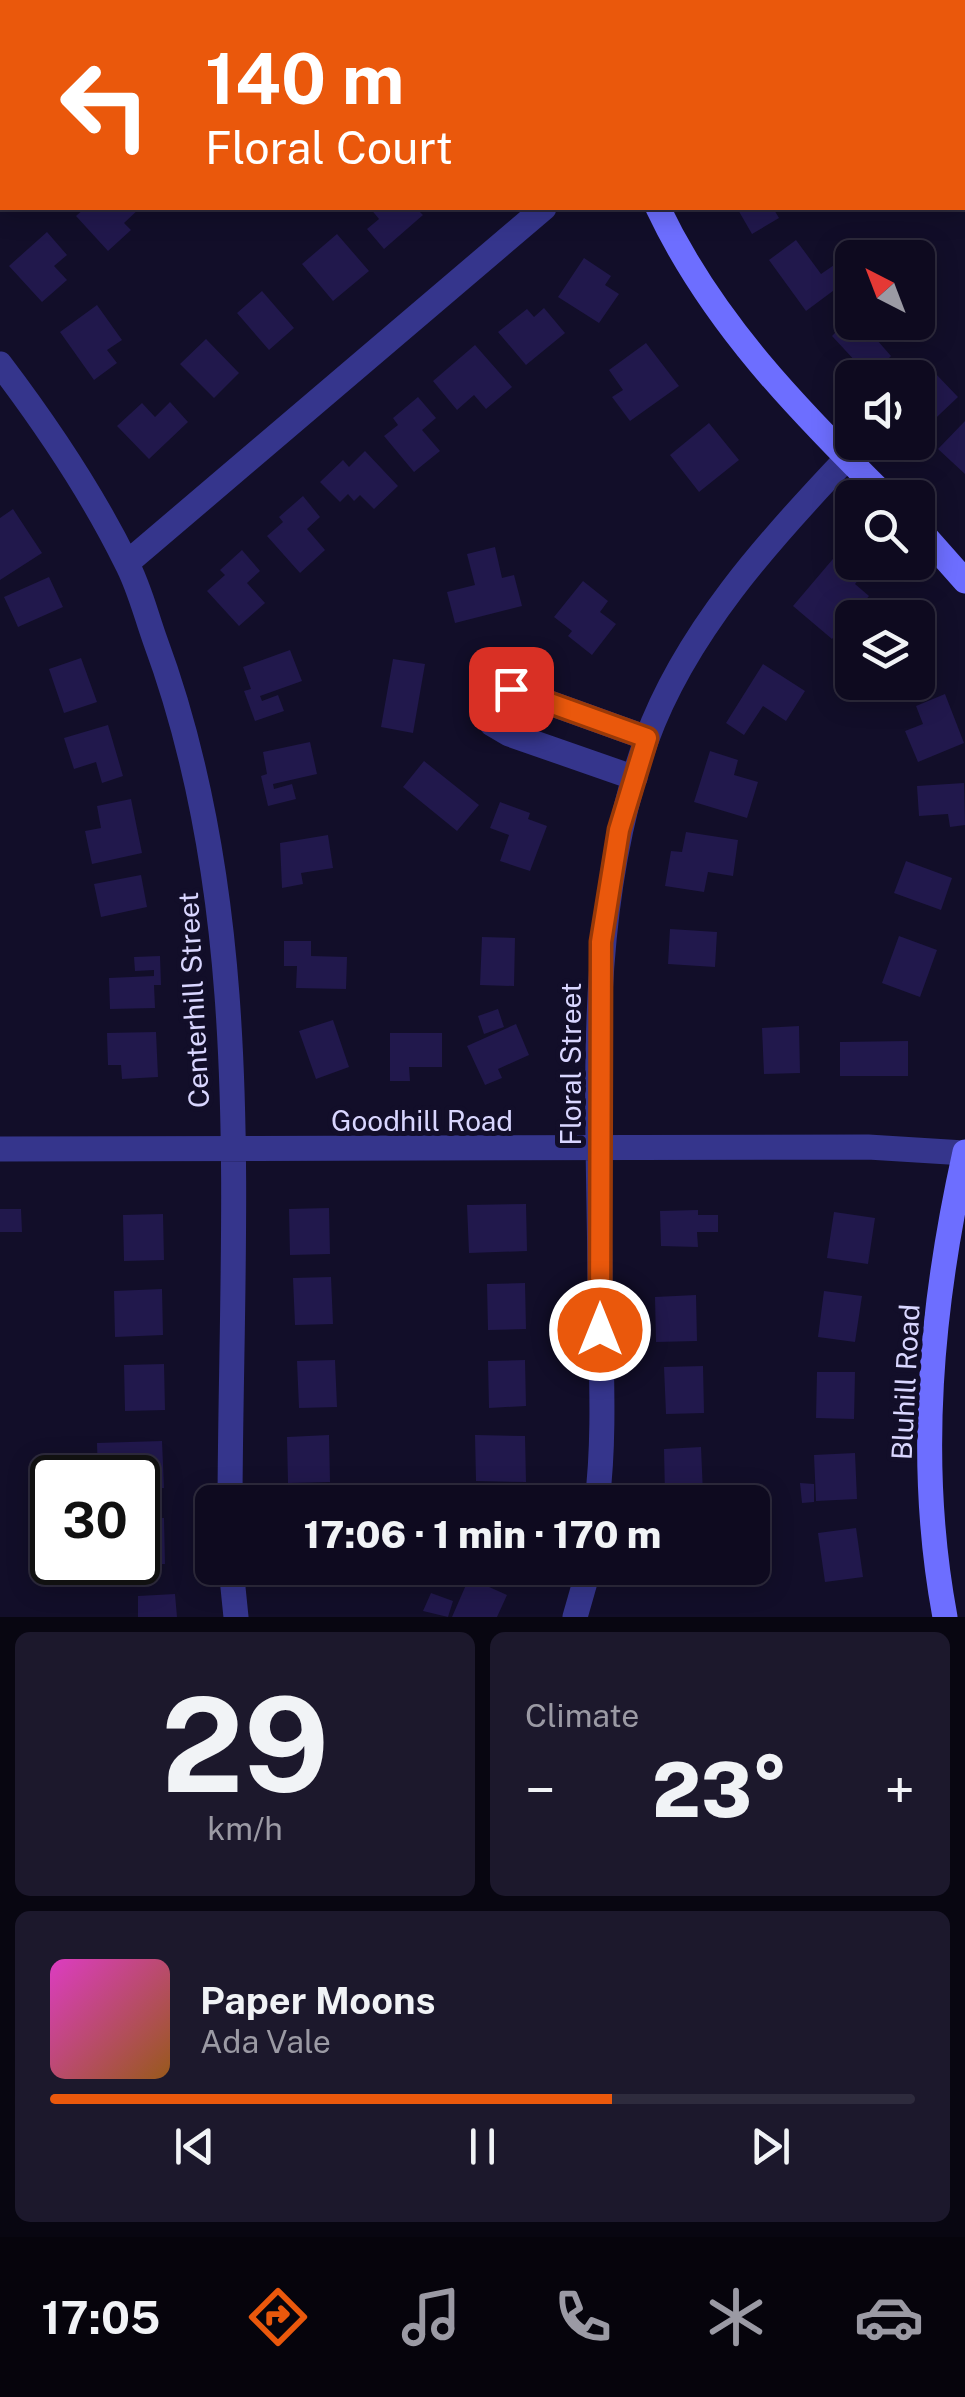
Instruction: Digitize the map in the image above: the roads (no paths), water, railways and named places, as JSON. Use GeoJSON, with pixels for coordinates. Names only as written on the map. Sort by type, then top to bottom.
{"type":"FeatureCollection","features":[{"type":"Feature","properties":{"kind":"street"},"geometry":{"type":"LineString","coordinates":[[127,564],[542,210]]}},
{"type":"Feature","properties":{"kind":"street"},"geometry":{"type":"LineString","coordinates":[[659,210],[712,305],[762,368],[835,445]]}},
{"type":"Feature","properties":{"kind":"street","name":"Centerhill Street"},"geometry":{"type":"LineString","coordinates":[[0,364],[40,416],[127,564],[178,702],[210,837],[226,949],[231,1151],[230,1485]]}},
{"type":"Feature","properties":{"kind":"street","name":"Floral Street"},"geometry":{"type":"LineString","coordinates":[[597,1485],[601,942],[619,830],[647,738],[700,636],[786,522],[845,460]]}},
{"type":"Feature","properties":{"kind":"street"},"geometry":{"type":"LineString","coordinates":[[849,460],[869,480]]}},
{"type":"Feature","properties":{"kind":"street"},"geometry":{"type":"LineString","coordinates":[[935,547],[965,581]]}},
{"type":"Feature","properties":{"kind":"street"},"geometry":{"type":"LineString","coordinates":[[635,778],[509,734],[492,724],[488,711],[496,695],[511,689],[647,738]]}},
{"type":"Feature","properties":{"kind":"street","name":"Goodhill Road"},"geometry":{"type":"LineString","coordinates":[[0,1149],[868,1147],[965,1152]]}},
{"type":"Feature","properties":{"kind":"street","name":"Bluhill Road"},"geometry":{"type":"LineString","coordinates":[[945,1617],[930,1508],[931,1354],[944,1252],[965,1152]]}},
{"type":"Feature","properties":{"kind":"street"},"geometry":{"type":"LineString","coordinates":[[233,1585],[236,1617]]}},
{"type":"Feature","properties":{"kind":"street"},"geometry":{"type":"LineString","coordinates":[[575,1617],[584,1585]]}}]}
